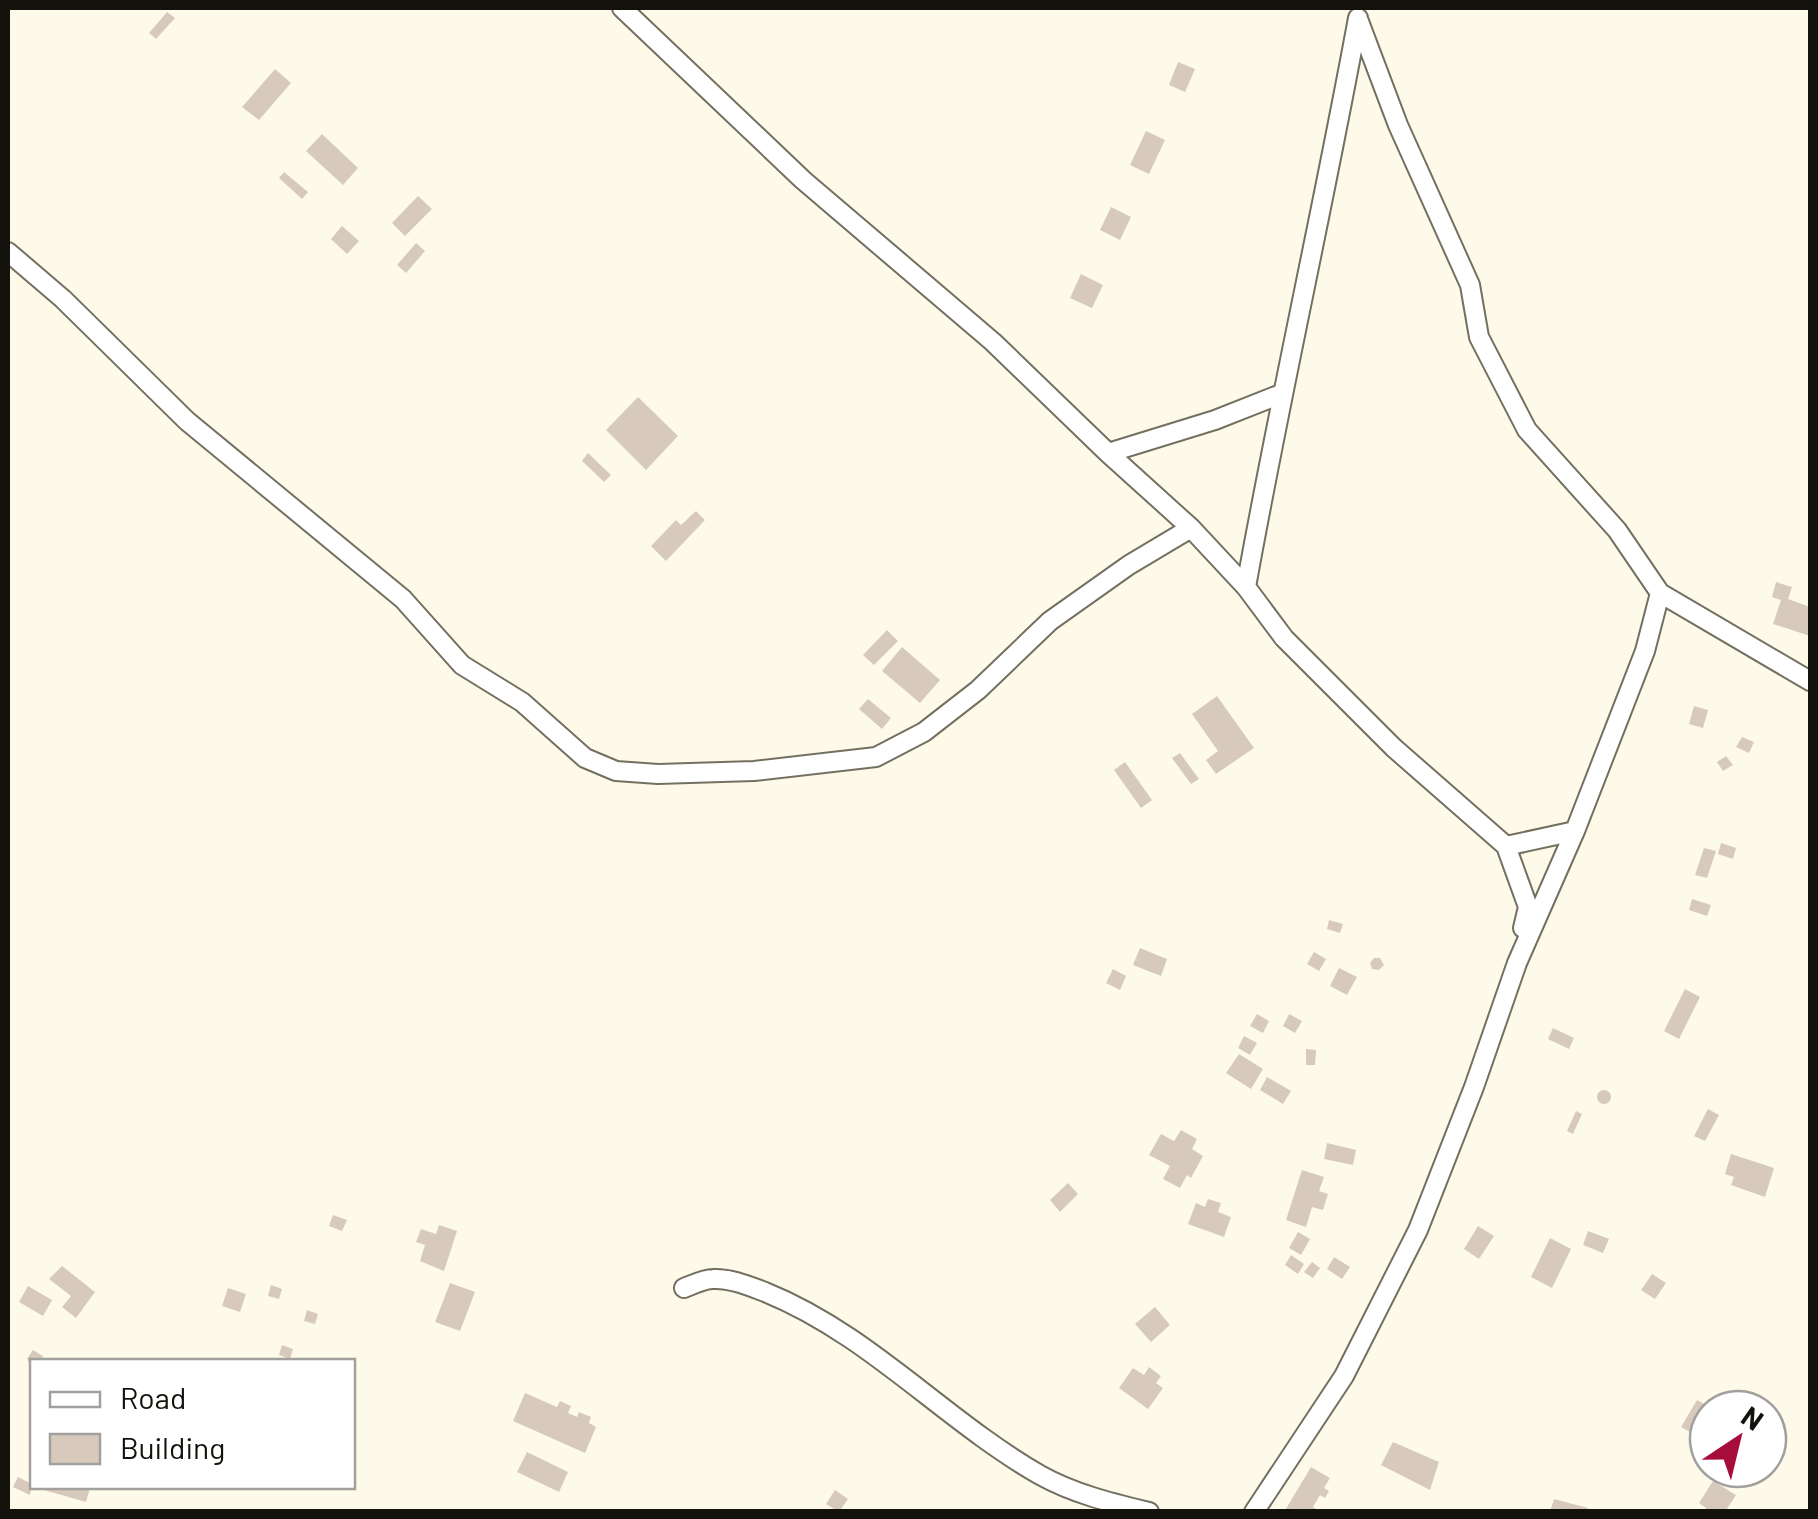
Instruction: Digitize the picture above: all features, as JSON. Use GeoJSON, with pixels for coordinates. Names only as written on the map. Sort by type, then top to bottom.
{"type":"FeatureCollection","features":[{"type":"Feature","properties":{"kind":"street"},"geometry":{"type":"LineString","coordinates":[[622,8],[803,180],[994,342],[1191,528],[1246,587],[1284,638],[1394,748],[1506,846],[1528,907],[1517,963]]}},
{"type":"Feature","properties":{"kind":"street"},"geometry":{"type":"LineString","coordinates":[[1246,587],[1280,394],[1323,210],[1359,13]]}},
{"type":"Feature","properties":{"kind":"street"},"geometry":{"type":"LineString","coordinates":[[1359,13],[1398,126],[1470,285],[1479,338],[1527,430],[1617,530],[1660,593],[1810,681]]}},
{"type":"Feature","properties":{"kind":"street"},"geometry":{"type":"LineString","coordinates":[[8,252],[63,299],[186,421],[403,598],[462,664],[522,702],[586,758],[616,772],[754,771],[876,757],[924,732],[978,690],[1050,621],[1128,565],[1191,528]]}},
{"type":"Feature","properties":{"kind":"street"},"geometry":{"type":"LineString","coordinates":[[1108,453],[1215,420],[1280,394]]}},
{"type":"Feature","properties":{"kind":"street"},"geometry":{"type":"LineString","coordinates":[[1254,1512],[1344,1376],[1418,1230],[1517,963],[1645,651],[1660,593]]}},
{"type":"Feature","properties":{"kind":"street"},"geometry":{"type":"LineString","coordinates":[[1506,846],[1574,831]]}},
{"type":"Feature","properties":{"kind":"street"},"geometry":{"type":"LineString","coordinates":[[684,1288],[712,1279],[742,1283],[802,1307],[889,1363],[987,1440],[1042,1476],[1095,1499],[1150,1512]]}},
{"type":"Feature","properties":{"kind":"building"},"geometry":{"type":"Polygon","coordinates":[[[167,12],[175,18],[156,39],[149,33],[167,12]]]}},
{"type":"Feature","properties":{"kind":"building"},"geometry":{"type":"Polygon","coordinates":[[[1178,62],[1195,69],[1185,92],[1169,85],[1178,62]]]}},
{"type":"Feature","properties":{"kind":"building"},"geometry":{"type":"Polygon","coordinates":[[[275,69],[291,83],[259,120],[242,107],[275,69]]]}},
{"type":"Feature","properties":{"kind":"building"},"geometry":{"type":"Polygon","coordinates":[[[1146,131],[1165,140],[1149,174],[1130,165],[1146,131]]]}},
{"type":"Feature","properties":{"kind":"building"},"geometry":{"type":"Polygon","coordinates":[[[322,134],[358,168],[343,185],[306,151],[322,134]]]}},
{"type":"Feature","properties":{"kind":"building"},"geometry":{"type":"Polygon","coordinates":[[[284,172],[308,192],[302,199],[279,178],[284,172]]]}},
{"type":"Feature","properties":{"kind":"building"},"geometry":{"type":"Polygon","coordinates":[[[418,196],[432,209],[405,236],[392,223],[418,196]]]}},
{"type":"Feature","properties":{"kind":"building"},"geometry":{"type":"Polygon","coordinates":[[[1111,207],[1131,217],[1120,240],[1100,230],[1111,207]]]}},
{"type":"Feature","properties":{"kind":"building"},"geometry":{"type":"Polygon","coordinates":[[[342,226],[359,241],[347,254],[331,239],[342,226]]]}},
{"type":"Feature","properties":{"kind":"building"},"geometry":{"type":"Polygon","coordinates":[[[416,243],[425,251],[406,273],[397,265],[416,243]]]}},
{"type":"Feature","properties":{"kind":"building"},"geometry":{"type":"Polygon","coordinates":[[[1081,274],[1103,285],[1092,308],[1070,298],[1081,274]]]}},
{"type":"Feature","properties":{"kind":"building"},"geometry":{"type":"Polygon","coordinates":[[[638,397],[678,436],[646,470],[606,430],[638,397]]]}},
{"type":"Feature","properties":{"kind":"building"},"geometry":{"type":"Polygon","coordinates":[[[588,453],[611,475],[604,482],[582,461],[588,453]]]}},
{"type":"Feature","properties":{"kind":"building"},"geometry":{"type":"Polygon","coordinates":[[[696,511],[705,520],[666,561],[651,546],[676,520],[681,525],[696,511]]]}},
{"type":"Feature","properties":{"kind":"building"},"geometry":{"type":"Polygon","coordinates":[[[1776,582],[1792,587],[1788,599],[1810,607],[1810,636],[1773,624],[1781,600],[1772,597],[1776,582]]]}},
{"type":"Feature","properties":{"kind":"building"},"geometry":{"type":"Polygon","coordinates":[[[887,630],[898,641],[874,665],[863,655],[887,630]]]}},
{"type":"Feature","properties":{"kind":"building"},"geometry":{"type":"Polygon","coordinates":[[[902,647],[940,680],[920,703],[882,671],[902,647]]]}},
{"type":"Feature","properties":{"kind":"building"},"geometry":{"type":"Polygon","coordinates":[[[1217,696],[1254,748],[1216,774],[1206,760],[1218,751],[1192,714],[1217,696]]]}},
{"type":"Feature","properties":{"kind":"building"},"geometry":{"type":"Polygon","coordinates":[[[868,699],[891,718],[882,729],[859,709],[868,699]]]}},
{"type":"Feature","properties":{"kind":"building"},"geometry":{"type":"Polygon","coordinates":[[[1694,706],[1708,710],[1703,728],[1689,724],[1694,706]]]}},
{"type":"Feature","properties":{"kind":"building"},"geometry":{"type":"Polygon","coordinates":[[[1742,737],[1754,742],[1749,753],[1736,747],[1742,737]]]}},
{"type":"Feature","properties":{"kind":"building"},"geometry":{"type":"Polygon","coordinates":[[[1180,753],[1199,779],[1191,784],[1172,758],[1180,753]]]}},
{"type":"Feature","properties":{"kind":"building"},"geometry":{"type":"Polygon","coordinates":[[[1726,756],[1733,765],[1723,771],[1717,762],[1726,756]]]}},
{"type":"Feature","properties":{"kind":"building"},"geometry":{"type":"Polygon","coordinates":[[[1125,762],[1152,800],[1141,808],[1114,770],[1125,762]]]}},
{"type":"Feature","properties":{"kind":"building"},"geometry":{"type":"Polygon","coordinates":[[[1721,843],[1736,848],[1733,859],[1718,854],[1721,843]]]}},
{"type":"Feature","properties":{"kind":"building"},"geometry":{"type":"Polygon","coordinates":[[[1704,848],[1716,851],[1707,878],[1695,875],[1704,848]]]}},
{"type":"Feature","properties":{"kind":"building"},"geometry":{"type":"Polygon","coordinates":[[[1692,899],[1711,905],[1707,916],[1689,910],[1692,899]]]}},
{"type":"Feature","properties":{"kind":"building"},"geometry":{"type":"Polygon","coordinates":[[[1329,920],[1343,924],[1340,933],[1327,929],[1329,920]]]}},
{"type":"Feature","properties":{"kind":"building"},"geometry":{"type":"Polygon","coordinates":[[[1140,948],[1167,959],[1161,976],[1133,965],[1140,948]]]}},
{"type":"Feature","properties":{"kind":"building"},"geometry":{"type":"Polygon","coordinates":[[[1314,952],[1326,959],[1319,971],[1307,964],[1314,952]]]}},
{"type":"Feature","properties":{"kind":"building"},"geometry":{"type":"Polygon","coordinates":[[[1380,958],[1384,965],[1379,970],[1372,969],[1370,963],[1380,958]]]}},
{"type":"Feature","properties":{"kind":"building"},"geometry":{"type":"Polygon","coordinates":[[[1339,968],[1357,977],[1347,995],[1330,986],[1339,968]]]}},
{"type":"Feature","properties":{"kind":"building"},"geometry":{"type":"Polygon","coordinates":[[[1113,969],[1126,976],[1120,990],[1106,983],[1113,969]]]}},
{"type":"Feature","properties":{"kind":"building"},"geometry":{"type":"Polygon","coordinates":[[[1685,989],[1700,997],[1679,1039],[1664,1031],[1685,989]]]}},
{"type":"Feature","properties":{"kind":"building"},"geometry":{"type":"Polygon","coordinates":[[[1257,1014],[1269,1021],[1263,1033],[1250,1026],[1257,1014]]]}},
{"type":"Feature","properties":{"kind":"building"},"geometry":{"type":"Polygon","coordinates":[[[1289,1014],[1302,1021],[1295,1033],[1283,1026],[1289,1014]]]}},
{"type":"Feature","properties":{"kind":"building"},"geometry":{"type":"Polygon","coordinates":[[[1553,1028],[1574,1038],[1569,1049],[1548,1039],[1553,1028]]]}},
{"type":"Feature","properties":{"kind":"building"},"geometry":{"type":"Polygon","coordinates":[[[1244,1036],[1257,1043],[1250,1055],[1238,1048],[1244,1036]]]}},
{"type":"Feature","properties":{"kind":"building"},"geometry":{"type":"Polygon","coordinates":[[[1306,1049],[1316,1050],[1315,1065],[1306,1065],[1306,1049]]]}},
{"type":"Feature","properties":{"kind":"building"},"geometry":{"type":"Polygon","coordinates":[[[1239,1054],[1263,1069],[1251,1089],[1226,1073],[1239,1054]]]}},
{"type":"Feature","properties":{"kind":"building"},"geometry":{"type":"Polygon","coordinates":[[[1267,1077],[1291,1091],[1283,1104],[1260,1090],[1267,1077]]]}},
{"type":"Feature","properties":{"kind":"building"},"geometry":{"type":"Polygon","coordinates":[[[1604,1090],[1611,1097],[1604,1104],[1597,1097],[1604,1090]]]}},
{"type":"Feature","properties":{"kind":"building"},"geometry":{"type":"Polygon","coordinates":[[[1708,1109],[1719,1115],[1705,1141],[1694,1136],[1708,1109]]]}},
{"type":"Feature","properties":{"kind":"building"},"geometry":{"type":"Polygon","coordinates":[[[1576,1111],[1582,1114],[1573,1134],[1567,1131],[1576,1111]]]}},
{"type":"Feature","properties":{"kind":"building"},"geometry":{"type":"Polygon","coordinates":[[[1181,1130],[1197,1139],[1192,1149],[1203,1156],[1191,1178],[1187,1175],[1180,1188],[1163,1179],[1170,1166],[1149,1155],[1161,1134],[1174,1141],[1181,1130]]]}},
{"type":"Feature","properties":{"kind":"building"},"geometry":{"type":"Polygon","coordinates":[[[1327,1143],[1356,1150],[1353,1165],[1324,1159],[1327,1143]]]}},
{"type":"Feature","properties":{"kind":"building"},"geometry":{"type":"Polygon","coordinates":[[[1731,1154],[1774,1168],[1765,1197],[1731,1185],[1734,1177],[1725,1174],[1731,1154]]]}},
{"type":"Feature","properties":{"kind":"building"},"geometry":{"type":"Polygon","coordinates":[[[1302,1170],[1324,1177],[1319,1191],[1328,1194],[1323,1210],[1312,1207],[1306,1227],[1286,1220],[1302,1170]]]}},
{"type":"Feature","properties":{"kind":"building"},"geometry":{"type":"Polygon","coordinates":[[[1068,1183],[1078,1194],[1060,1212],[1050,1200],[1068,1183]]]}},
{"type":"Feature","properties":{"kind":"building"},"geometry":{"type":"Polygon","coordinates":[[[1208,1199],[1221,1203],[1218,1212],[1231,1217],[1224,1237],[1188,1224],[1196,1203],[1205,1207],[1208,1199]]]}},
{"type":"Feature","properties":{"kind":"building"},"geometry":{"type":"Polygon","coordinates":[[[333,1215],[347,1220],[342,1231],[329,1226],[333,1215]]]}},
{"type":"Feature","properties":{"kind":"building"},"geometry":{"type":"Polygon","coordinates":[[[439,1225],[457,1231],[444,1271],[420,1261],[425,1245],[416,1242],[421,1229],[436,1234],[439,1225]]]}},
{"type":"Feature","properties":{"kind":"building"},"geometry":{"type":"Polygon","coordinates":[[[1478,1226],[1494,1236],[1479,1259],[1464,1249],[1478,1226]]]}},
{"type":"Feature","properties":{"kind":"building"},"geometry":{"type":"Polygon","coordinates":[[[1588,1231],[1609,1239],[1603,1253],[1583,1245],[1588,1231]]]}},
{"type":"Feature","properties":{"kind":"building"},"geometry":{"type":"Polygon","coordinates":[[[1298,1232],[1310,1239],[1301,1255],[1289,1248],[1298,1232]]]}},
{"type":"Feature","properties":{"kind":"building"},"geometry":{"type":"Polygon","coordinates":[[[1550,1238],[1571,1249],[1552,1288],[1531,1277],[1550,1238]]]}},
{"type":"Feature","properties":{"kind":"building"},"geometry":{"type":"Polygon","coordinates":[[[1291,1255],[1304,1264],[1298,1274],[1285,1265],[1291,1255]]]}},
{"type":"Feature","properties":{"kind":"building"},"geometry":{"type":"Polygon","coordinates":[[[1334,1257],[1350,1267],[1342,1279],[1327,1269],[1334,1257]]]}},
{"type":"Feature","properties":{"kind":"building"},"geometry":{"type":"Polygon","coordinates":[[[1312,1262],[1320,1268],[1313,1278],[1304,1272],[1312,1262]]]}},
{"type":"Feature","properties":{"kind":"building"},"geometry":{"type":"Polygon","coordinates":[[[62,1266],[95,1292],[76,1318],[62,1307],[71,1296],[49,1279],[62,1266]]]}},
{"type":"Feature","properties":{"kind":"building"},"geometry":{"type":"Polygon","coordinates":[[[1652,1274],[1666,1283],[1655,1299],[1641,1290],[1652,1274]]]}},
{"type":"Feature","properties":{"kind":"building"},"geometry":{"type":"Polygon","coordinates":[[[450,1283],[475,1292],[460,1331],[435,1322],[450,1283]]]}},
{"type":"Feature","properties":{"kind":"building"},"geometry":{"type":"Polygon","coordinates":[[[271,1285],[282,1289],[279,1299],[268,1296],[271,1285]]]}},
{"type":"Feature","properties":{"kind":"building"},"geometry":{"type":"Polygon","coordinates":[[[28,1286],[52,1300],[43,1316],[19,1302],[28,1286]]]}},
{"type":"Feature","properties":{"kind":"building"},"geometry":{"type":"Polygon","coordinates":[[[228,1288],[246,1294],[240,1312],[222,1306],[228,1288]]]}},
{"type":"Feature","properties":{"kind":"building"},"geometry":{"type":"Polygon","coordinates":[[[1155,1307],[1170,1325],[1151,1342],[1135,1324],[1155,1307]]]}},
{"type":"Feature","properties":{"kind":"building"},"geometry":{"type":"Polygon","coordinates":[[[307,1310],[318,1314],[315,1324],[304,1321],[307,1310]]]}},
{"type":"Feature","properties":{"kind":"building"},"geometry":{"type":"Polygon","coordinates":[[[282,1345],[293,1349],[290,1359],[279,1355],[282,1345]]]}},
{"type":"Feature","properties":{"kind":"building"},"geometry":{"type":"Polygon","coordinates":[[[33,1350],[43,1356],[30,1359],[30,1364],[27,1359],[33,1350]]]}},
{"type":"Feature","properties":{"kind":"building"},"geometry":{"type":"Polygon","coordinates":[[[1149,1367],[1161,1376],[1156,1383],[1163,1388],[1148,1409],[1119,1388],[1133,1368],[1144,1375],[1149,1367]]]}},
{"type":"Feature","properties":{"kind":"building"},"geometry":{"type":"Polygon","coordinates":[[[525,1393],[557,1407],[560,1401],[571,1406],[568,1413],[577,1417],[579,1412],[591,1417],[589,1423],[596,1427],[585,1453],[513,1421],[525,1393]]]}},
{"type":"Feature","properties":{"kind":"building"},"geometry":{"type":"Polygon","coordinates":[[[1393,1442],[1439,1462],[1430,1490],[1381,1465],[1393,1442]]]}},
{"type":"Feature","properties":{"kind":"building"},"geometry":{"type":"Polygon","coordinates":[[[527,1452],[568,1472],[559,1492],[517,1472],[527,1452]]]}},
{"type":"Feature","properties":{"kind":"building"},"geometry":{"type":"Polygon","coordinates":[[[1311,1467],[1330,1478],[1324,1488],[1329,1491],[1325,1498],[1320,1495],[1313,1507],[1321,1512],[1284,1512],[1311,1467]]]}},
{"type":"Feature","properties":{"kind":"building"},"geometry":{"type":"Polygon","coordinates":[[[18,1477],[30,1483],[30,1495],[13,1487],[18,1477]]]}},
{"type":"Feature","properties":{"kind":"building"},"geometry":{"type":"Polygon","coordinates":[[[44,1489],[90,1489],[86,1502],[44,1489]]]}},
{"type":"Feature","properties":{"kind":"building"},"geometry":{"type":"Polygon","coordinates":[[[1708,1489],[1726,1489],[1736,1495],[1725,1512],[1711,1512],[1699,1503],[1708,1489]]]}},
{"type":"Feature","properties":{"kind":"building"},"geometry":{"type":"Polygon","coordinates":[[[835,1490],[848,1499],[839,1512],[826,1504],[835,1490]]]}},
{"type":"Feature","properties":{"kind":"building"},"geometry":{"type":"Polygon","coordinates":[[[1554,1499],[1588,1508],[1587,1512],[1550,1512],[1554,1499]]]}}]}
